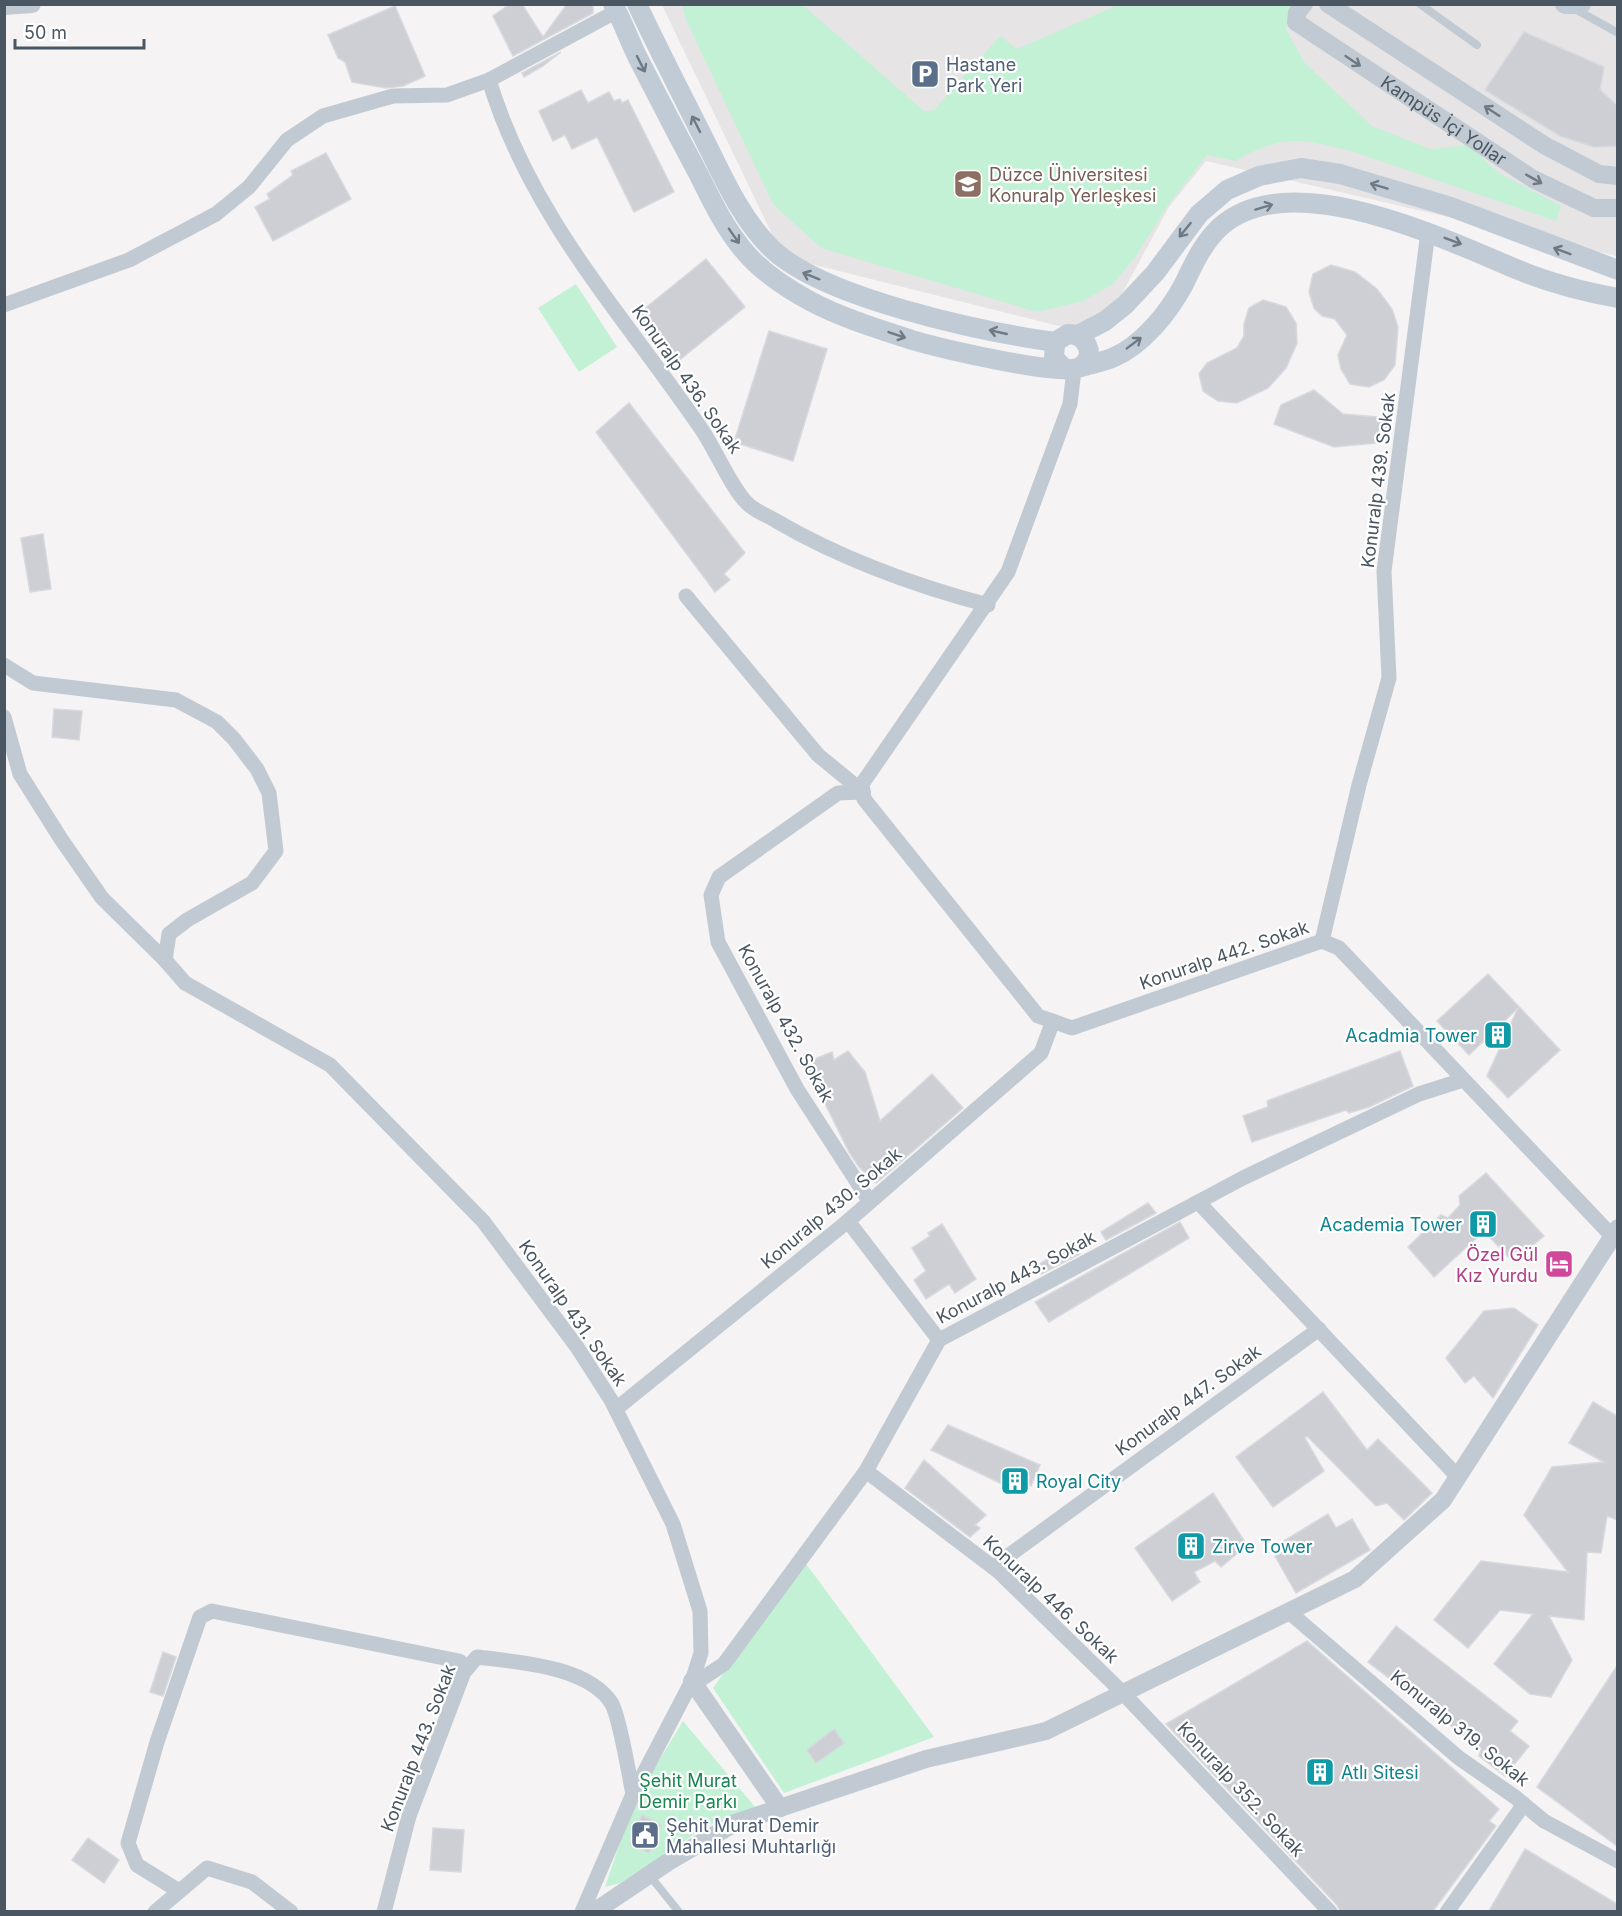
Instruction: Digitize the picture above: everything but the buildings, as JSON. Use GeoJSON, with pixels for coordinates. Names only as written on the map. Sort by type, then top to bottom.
{"type":"FeatureCollection","features":[{"type":"Feature","properties":{"kind":"main road"},"geometry":{"type":"LineString","coordinates":[[637,4],[738,206],[770,247],[800,271],[850,292],[906,309],[1020,337],[1055,342],[1068,334],[1078,335],[1105,321],[1125,304],[1155,273],[1199,214],[1227,189],[1260,176],[1301,168],[1340,174],[1451,207],[1617,270]]}},
{"type":"Feature","properties":{"kind":"main road"},"geometry":{"type":"LineString","coordinates":[[1567,5],[1581,4]]}},
{"type":"Feature","properties":{"kind":"main road"},"geometry":{"type":"LineString","coordinates":[[618,7],[637,56],[720,217],[746,253],[780,282],[810,301],[846,317],[914,340],[1033,367],[1073,369],[1113,358],[1137,342],[1167,310],[1207,243],[1221,226],[1247,212],[1279,202],[1339,205],[1428,232],[1577,290],[1617,298]]}},
{"type":"Feature","properties":{"kind":"main road"},"geometry":{"type":"LineString","coordinates":[[1073,369],[1089,350],[1087,344],[1078,335]]}},
{"type":"Feature","properties":{"kind":"main road"},"geometry":{"type":"LineString","coordinates":[[1055,342],[1054,358],[1073,369]]}},
{"type":"Feature","properties":{"kind":"street"},"geometry":{"type":"LineString","coordinates":[[4,6],[32,4]]}},
{"type":"Feature","properties":{"kind":"street","name":"Kampüs İçi Yollar"},"geometry":{"type":"LineString","coordinates":[[1304,4],[1297,13],[1296,22],[1533,179],[1594,208],[1617,208]]}},
{"type":"Feature","properties":{"kind":"street","name":"Kampüs İçi Yollar"},"geometry":{"type":"LineString","coordinates":[[1328,4],[1544,145],[1599,174],[1617,176]]}},
{"type":"Feature","properties":{"kind":"street"},"geometry":{"type":"LineString","coordinates":[[4,305],[129,260],[216,214],[249,187],[287,140],[323,116],[393,96],[447,94],[489,80],[618,7]]}},
{"type":"Feature","properties":{"kind":"street","name":"Konuralp 436. Sokak"},"geometry":{"type":"LineString","coordinates":[[489,80],[503,125],[524,170],[574,255],[703,431],[747,503],[806,538],[939,592],[988,605]]}},
{"type":"Feature","properties":{"kind":"street","name":"Konuralp 439. Sokak"},"geometry":{"type":"LineString","coordinates":[[1322,941],[1359,785],[1389,678],[1384,571],[1428,232]]}},
{"type":"Feature","properties":{"kind":"street"},"geometry":{"type":"LineString","coordinates":[[1053,1021],[1038,1016],[864,799],[862,784],[988,605],[1008,572],[1070,404],[1073,369]]}},
{"type":"Feature","properties":{"kind":"street"},"geometry":{"type":"LineString","coordinates":[[686,596],[818,754],[863,792]]}},
{"type":"Feature","properties":{"kind":"street"},"geometry":{"type":"LineString","coordinates":[[4,665],[33,683],[176,700],[217,722],[234,739],[257,769],[269,793],[276,850],[252,883],[187,920],[169,934],[165,960]]}},
{"type":"Feature","properties":{"kind":"street","name":"Konuralp 431. Sokak"},"geometry":{"type":"LineString","coordinates":[[4,717],[20,774],[102,898],[185,983],[330,1065],[483,1221],[577,1347],[616,1409],[673,1524],[700,1611],[701,1653],[693,1682],[633,1794],[582,1911]]}},
{"type":"Feature","properties":{"kind":"street","name":"Konuralp 432. Sokak"},"geometry":{"type":"LineString","coordinates":[[863,792],[838,794],[719,877],[711,895],[718,942],[752,1008],[797,1089],[870,1202]]}},
{"type":"Feature","properties":{"kind":"street","name":"Konuralp 442. Sokak"},"geometry":{"type":"LineString","coordinates":[[1053,1021],[1072,1028],[1322,941],[1339,948],[1463,1080],[1614,1232]]}},
{"type":"Feature","properties":{"kind":"street","name":"Konuralp 430. Sokak"},"geometry":{"type":"LineString","coordinates":[[616,1409],[848,1221],[1041,1053],[1053,1021]]}},
{"type":"Feature","properties":{"kind":"street","name":"Konuralp 443. Sokak"},"geometry":{"type":"LineString","coordinates":[[693,1682],[724,1664],[866,1470],[939,1340],[1198,1202],[1419,1094],[1463,1080]]}},
{"type":"Feature","properties":{"kind":"street"},"geometry":{"type":"LineString","coordinates":[[1198,1202],[1458,1477]]}},
{"type":"Feature","properties":{"kind":"street"},"geometry":{"type":"LineString","coordinates":[[848,1221],[939,1340]]}},
{"type":"Feature","properties":{"kind":"street"},"geometry":{"type":"LineString","coordinates":[[594,1911],[735,1823],[926,1760],[1046,1731],[1355,1579],[1443,1500],[1614,1232]]}},
{"type":"Feature","properties":{"kind":"street","name":"Konuralp 447. Sokak"},"geometry":{"type":"LineString","coordinates":[[993,1567],[1319,1329]]}},
{"type":"Feature","properties":{"kind":"street","name":"Konuralp 446. Sokak"},"geometry":{"type":"LineString","coordinates":[[866,1470],[993,1567],[1123,1693]]}},
{"type":"Feature","properties":{"kind":"street"},"geometry":{"type":"LineString","coordinates":[[179,1891],[137,1865],[128,1843],[157,1742],[200,1617],[212,1611],[459,1661],[468,1668]]}},
{"type":"Feature","properties":{"kind":"street","name":"Konuralp 319. Sokak"},"geometry":{"type":"LineString","coordinates":[[1289,1612],[1460,1758],[1544,1821],[1617,1861]]}},
{"type":"Feature","properties":{"kind":"street","name":"Konuralp 443. Sokak"},"geometry":{"type":"LineString","coordinates":[[384,1911],[409,1816],[464,1672],[477,1657],[535,1664],[589,1681],[612,1705],[633,1794]]}},
{"type":"Feature","properties":{"kind":"street"},"geometry":{"type":"LineString","coordinates":[[693,1682],[780,1808]]}},
{"type":"Feature","properties":{"kind":"street","name":"Konuralp 352. Sokak"},"geometry":{"type":"LineString","coordinates":[[1123,1693],[1330,1911]]}},
{"type":"Feature","properties":{"kind":"street"},"geometry":{"type":"LineString","coordinates":[[1447,1911],[1524,1804]]}},
{"type":"Feature","properties":{"kind":"street"},"geometry":{"type":"LineString","coordinates":[[155,1911],[207,1868],[252,1882],[291,1911]]}},
{"type":"Feature","properties":{"kind":"lane"},"geometry":{"type":"LineString","coordinates":[[1420,4],[1477,45]]}},
{"type":"Feature","properties":{"kind":"lane"},"geometry":{"type":"LineString","coordinates":[[1567,5],[1588,14],[1617,32]]}},
{"type":"Feature","properties":{"kind":"lane"},"geometry":{"type":"LineString","coordinates":[[649,1875],[679,1911]]}},
{"type":"Feature","properties":{"kind":"shaded area","name":"Düzce Üniversitesi Konuralp Yerleşkesi"},"geometry":{"type":"Polygon","coordinates":[[[662,5],[1617,5],[1617,256],[1206,161],[1169,207],[1099,336],[783,257],[662,5]]]}},
{"type":"Feature","properties":{"kind":"green space"},"geometry":{"type":"Polygon","coordinates":[[[682,5],[803,5],[924,111],[934,110],[1000,36],[1017,49],[1118,5],[1293,5],[1286,29],[1304,62],[1372,126],[1430,149],[1468,145],[1499,173],[1561,206],[1556,221],[1351,151],[1318,143],[1291,141],[1279,143],[1266,146],[1235,161],[1207,155],[1168,205],[1136,256],[1113,284],[1083,301],[1037,312],[821,248],[773,204],[686,20],[682,5]]]}},
{"type":"Feature","properties":{"kind":"green space"},"geometry":{"type":"Polygon","coordinates":[[[576,284],[617,347],[579,372],[538,308],[576,284]]]}},
{"type":"Feature","properties":{"kind":"green space"},"geometry":{"type":"Polygon","coordinates":[[[804,1561],[934,1737],[784,1793],[713,1688],[804,1561]]]}},
{"type":"Feature","properties":{"kind":"green space","name":"Şehit Murat Demir Parkı"},"geometry":{"type":"Polygon","coordinates":[[[683,1721],[755,1807],[709,1825],[620,1883],[605,1887],[628,1819],[648,1779],[683,1721]]]}},
{"type":"Feature","properties":{"kind":"place","name":"Hastane Park Yeri"},"geometry":{"type":"Point","coordinates":[925,74]}},
{"type":"Feature","properties":{"kind":"place","name":"Düzce Üniversitesi Konuralp Yerleşkesi"},"geometry":{"type":"Point","coordinates":[968,184]}},
{"type":"Feature","properties":{"kind":"place","name":"Acadmia Tower"},"geometry":{"type":"Point","coordinates":[1498,1035]}},
{"type":"Feature","properties":{"kind":"place","name":"Academia Tower"},"geometry":{"type":"Point","coordinates":[1483,1224]}},
{"type":"Feature","properties":{"kind":"place","name":"Özel Gül Kız Yurdu"},"geometry":{"type":"Point","coordinates":[1559,1264]}},
{"type":"Feature","properties":{"kind":"place","name":"Royal City"},"geometry":{"type":"Point","coordinates":[1015,1481]}},
{"type":"Feature","properties":{"kind":"place","name":"Zirve Tower"},"geometry":{"type":"Point","coordinates":[1191,1546]}},
{"type":"Feature","properties":{"kind":"place","name":"Atlı Sitesi"},"geometry":{"type":"Point","coordinates":[1320,1772]}},
{"type":"Feature","properties":{"kind":"place","name":"Şehit Murat Demir Mahallesi Muhtarlığı"},"geometry":{"type":"Point","coordinates":[645,1835]}}]}
